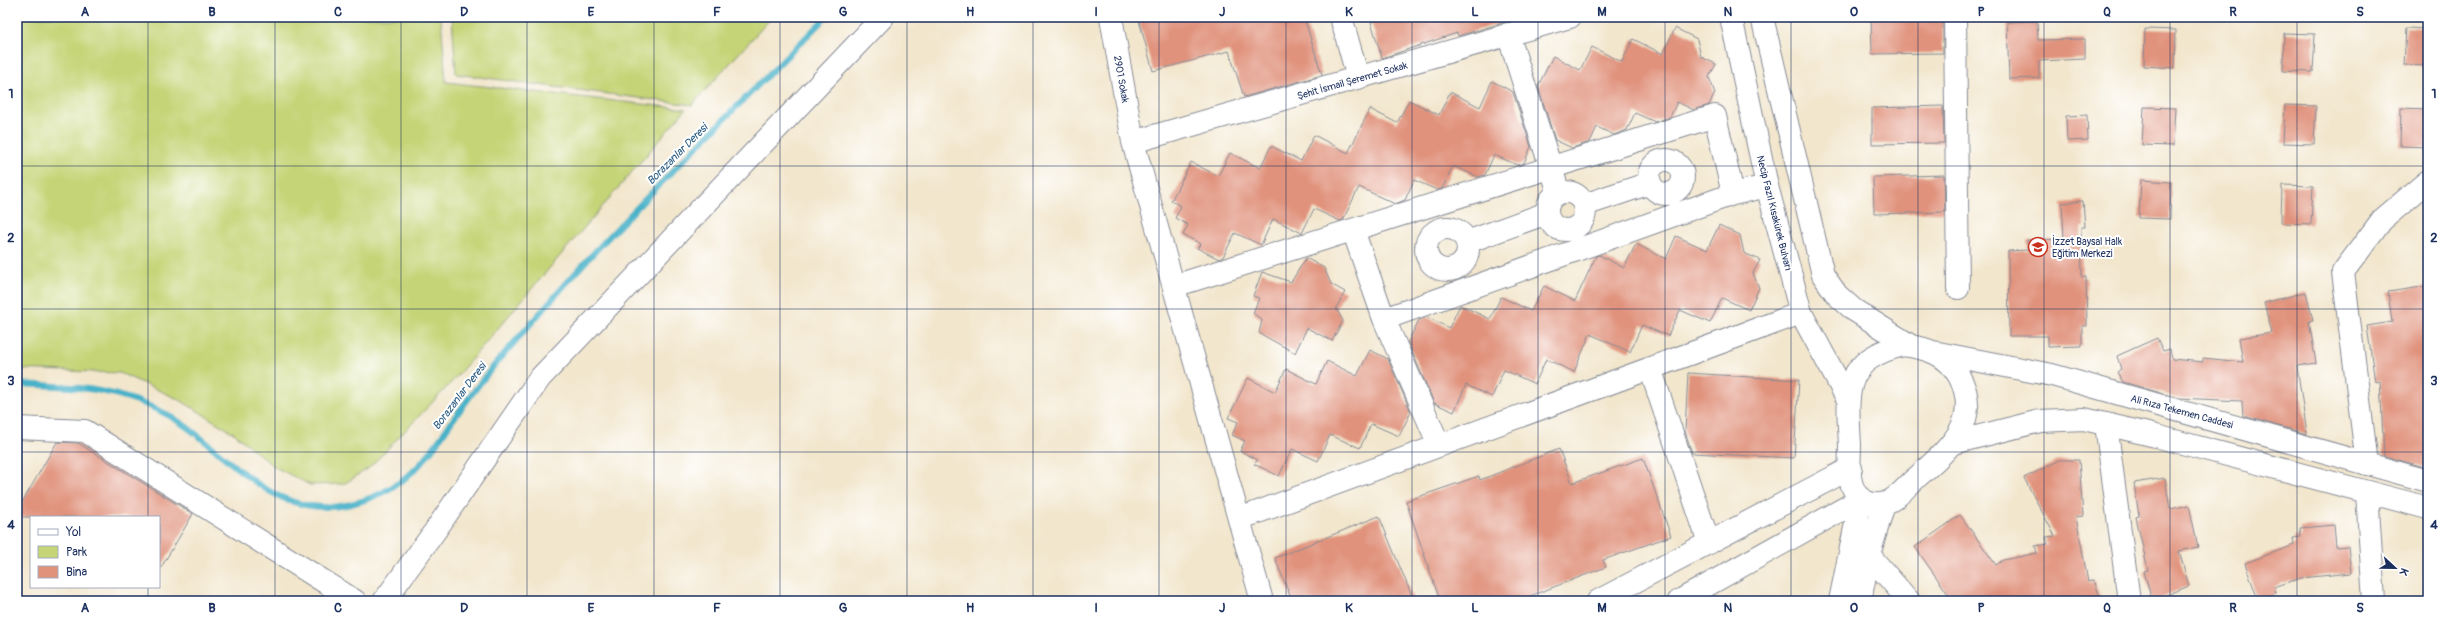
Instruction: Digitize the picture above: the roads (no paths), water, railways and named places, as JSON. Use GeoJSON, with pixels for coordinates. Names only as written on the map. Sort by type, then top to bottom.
{"type":"FeatureCollection","features":[{"type":"Feature","properties":{"kind":"street"},"geometry":{"type":"LineString","coordinates":[[384,601],[435,531],[540,378],[883,17]]}},
{"type":"Feature","properties":{"kind":"street","name":"2901 Sokak"},"geometry":{"type":"LineString","coordinates":[[1111,17],[1133,142],[1262,601]]}},
{"type":"Feature","properties":{"kind":"street"},"geometry":{"type":"LineString","coordinates":[[1341,17],[1358,78]]}},
{"type":"Feature","properties":{"kind":"street","name":"Necip Fazıl Kısakürek Bulvarı"},"geometry":{"type":"LineString","coordinates":[[1731,17],[1767,186],[1801,313],[1847,398]]}},
{"type":"Feature","properties":{"kind":"street"},"geometry":{"type":"LineString","coordinates":[[1762,17],[1823,275],[1838,296],[1854,310],[1911,346]]}},
{"type":"Feature","properties":{"kind":"street"},"geometry":{"type":"LineString","coordinates":[[1955,17],[1958,288]]}},
{"type":"Feature","properties":{"kind":"street","name":"Şehit İsmail Şeremet Sokak"},"geometry":{"type":"LineString","coordinates":[[1133,142],[1564,18]]}},
{"type":"Feature","properties":{"kind":"street"},"geometry":{"type":"LineString","coordinates":[[1508,34],[1553,168],[1559,193]]}},
{"type":"Feature","properties":{"kind":"street"},"geometry":{"type":"LineString","coordinates":[[1174,286],[1715,116],[1733,194]]}},
{"type":"Feature","properties":{"kind":"street"},"geometry":{"type":"LineString","coordinates":[[1649,137],[1660,161]]}},
{"type":"Feature","properties":{"kind":"street"},"geometry":{"type":"LineString","coordinates":[[1584,205],[1659,188],[1678,189],[1683,178],[1682,172],[1676,163],[1670,160],[1660,161],[1655,164],[1649,172],[1659,188],[1673,215]]}},
{"type":"Feature","properties":{"kind":"street"},"geometry":{"type":"LineString","coordinates":[[2367,464],[2343,272],[2382,220],[2428,181]]}},
{"type":"Feature","properties":{"kind":"street"},"geometry":{"type":"LineString","coordinates":[[1384,319],[1733,194],[1767,186]]}},
{"type":"Feature","properties":{"kind":"street"},"geometry":{"type":"LineString","coordinates":[[1571,192],[1582,200],[1584,205],[1585,212],[1580,223],[1569,229],[1557,228],[1548,218],[1547,212],[1550,200],[1559,193],[1571,192]]}},
{"type":"Feature","properties":{"kind":"street"},"geometry":{"type":"LineString","coordinates":[[1444,202],[1445,228]]}},
{"type":"Feature","properties":{"kind":"street"},"geometry":{"type":"LineString","coordinates":[[1467,242],[1547,212]]}},
{"type":"Feature","properties":{"kind":"street"},"geometry":{"type":"LineString","coordinates":[[1445,228],[1459,231],[1467,242],[1468,254],[1461,265],[1455,269],[1442,270],[1435,266],[1427,255],[1428,240],[1438,230],[1445,228]]}},
{"type":"Feature","properties":{"kind":"street"},"geometry":{"type":"LineString","coordinates":[[1569,229],[1576,250]]}},
{"type":"Feature","properties":{"kind":"street"},"geometry":{"type":"LineString","coordinates":[[1353,230],[1384,319],[1439,446]]}},
{"type":"Feature","properties":{"kind":"street"},"geometry":{"type":"LineString","coordinates":[[1455,269],[1466,290]]}},
{"type":"Feature","properties":{"kind":"street"},"geometry":{"type":"LineString","coordinates":[[1239,519],[1801,313]]}},
{"type":"Feature","properties":{"kind":"street"},"geometry":{"type":"LineString","coordinates":[[1903,345],[1924,348],[1933,352],[1941,356],[1954,368],[1964,385],[1967,403],[1965,422],[1953,443],[1892,500],[1884,504],[1875,504],[1861,499],[1854,490],[1851,468],[1847,398],[1853,378],[1866,362],[1883,350],[1903,345]]}},
{"type":"Feature","properties":{"kind":"street","name":"Ali Rıza Tekemen Caddesi"},"geometry":{"type":"LineString","coordinates":[[1933,352],[2052,375],[2428,481]]}},
{"type":"Feature","properties":{"kind":"street"},"geometry":{"type":"LineString","coordinates":[[1650,368],[1709,543]]}},
{"type":"Feature","properties":{"kind":"street"},"geometry":{"type":"LineString","coordinates":[[1953,443],[2040,421],[2084,419],[2428,508]]}},
{"type":"Feature","properties":{"kind":"street"},"geometry":{"type":"LineString","coordinates":[[2106,424],[2129,601]]}},
{"type":"Feature","properties":{"kind":"street"},"geometry":{"type":"LineString","coordinates":[[17,428],[85,431],[355,601]]}},
{"type":"Feature","properties":{"kind":"street"},"geometry":{"type":"LineString","coordinates":[[1598,601],[1851,468]]}},
{"type":"Feature","properties":{"kind":"street"},"geometry":{"type":"LineString","coordinates":[[2367,493],[2374,601]]}},
{"type":"Feature","properties":{"kind":"street"},"geometry":{"type":"LineString","coordinates":[[1679,601],[1861,499]]}},
{"type":"Feature","properties":{"kind":"street"},"geometry":{"type":"LineString","coordinates":[[1840,601],[1861,499]]}},
{"type":"Feature","properties":{"kind":"street"},"geometry":{"type":"LineString","coordinates":[[1860,601],[1869,555],[1884,504]]}},
{"type":"Feature","properties":{"kind":"street"},"geometry":{"type":"LineString","coordinates":[[1869,555],[1909,601]]}},
{"type":"Feature","properties":{"kind":"waterway","name":"Borazanlar Deresi"},"geometry":{"type":"LineString","coordinates":[[17,384],[75,387],[111,393],[147,405],[166,414],[185,426],[258,484],[278,496],[299,504],[322,507],[342,506],[380,494],[406,478],[414,471],[434,447],[490,370],[578,270],[658,186],[826,17]]}},
{"type":"Feature","properties":{"kind":"place","name":"İzzet Baysal Halk Eğitim Merkezi"},"geometry":{"type":"Point","coordinates":[2038,247]}}]}
